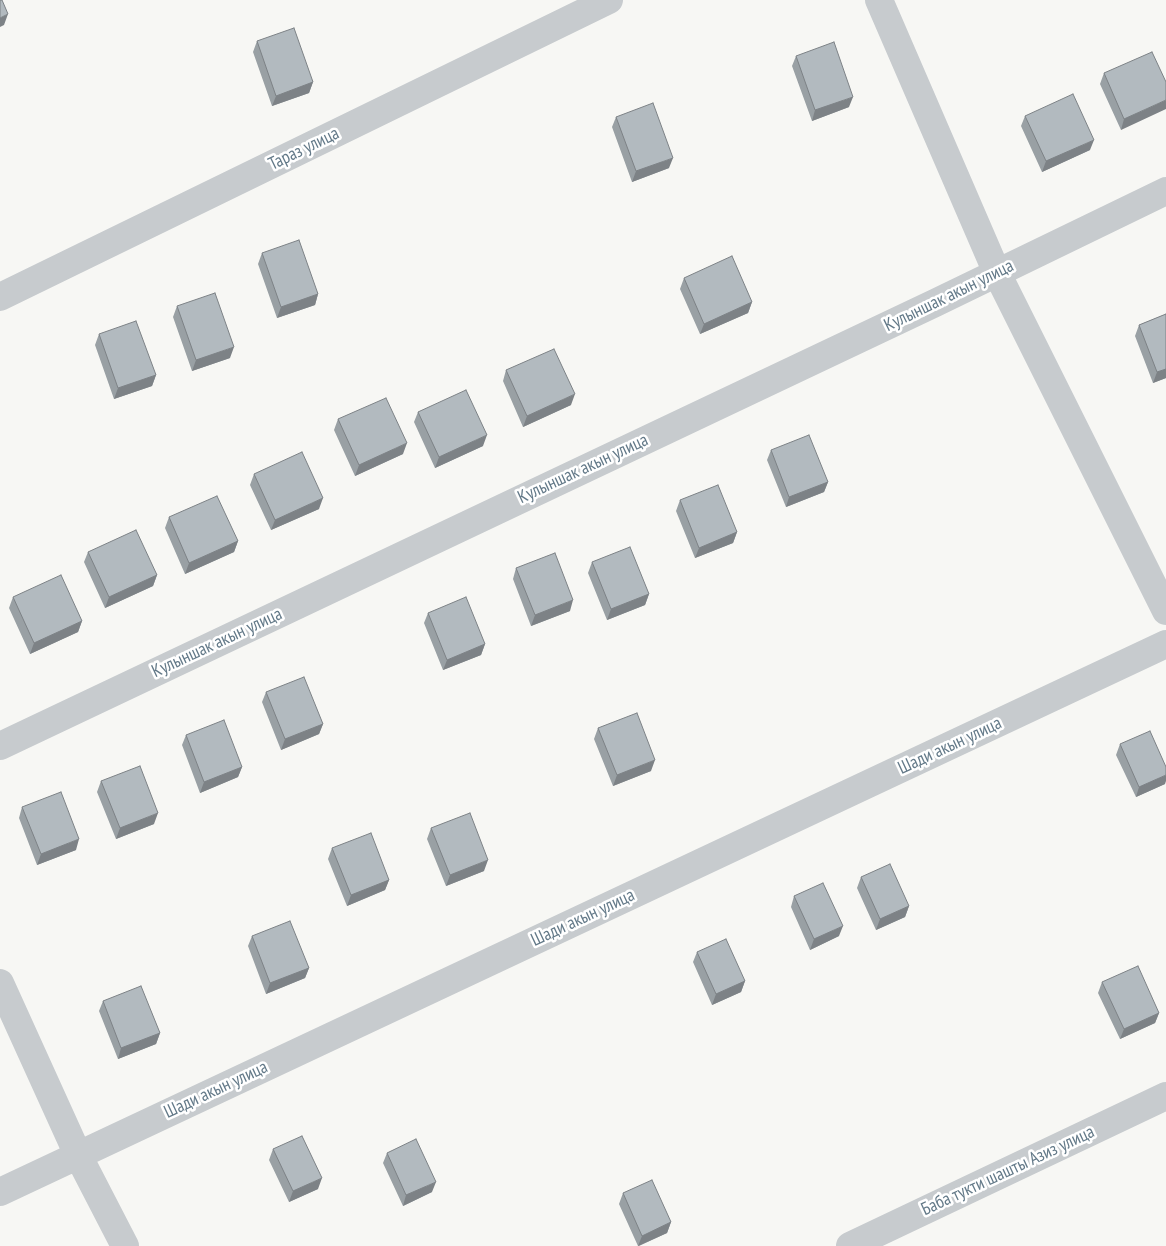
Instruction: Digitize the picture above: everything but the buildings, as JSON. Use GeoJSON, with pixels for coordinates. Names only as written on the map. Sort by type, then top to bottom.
{"type":"FeatureCollection","features":[{"type":"Feature","properties":{"kind":"street","name":"Тараз улица"},"geometry":{"type":"LineString","coordinates":[[0,297],[609,0]]}},
{"type":"Feature","properties":{"kind":"street"},"geometry":{"type":"LineString","coordinates":[[879,0],[997,273],[1166,611]]}},
{"type":"Feature","properties":{"kind":"street","name":"Кулыншак акын улица"},"geometry":{"type":"LineString","coordinates":[[0,746],[1166,191]]}},
{"type":"Feature","properties":{"kind":"street","name":"Шади акын улица"},"geometry":{"type":"LineString","coordinates":[[0,1192],[1166,644]]}},
{"type":"Feature","properties":{"kind":"street"},"geometry":{"type":"LineString","coordinates":[[0,983],[78,1155],[124,1246]]}},
{"type":"Feature","properties":{"kind":"street","name":"Баба тукти шашты Азиз улица"},"geometry":{"type":"LineString","coordinates":[[850,1246],[1166,1096]]}}]}
